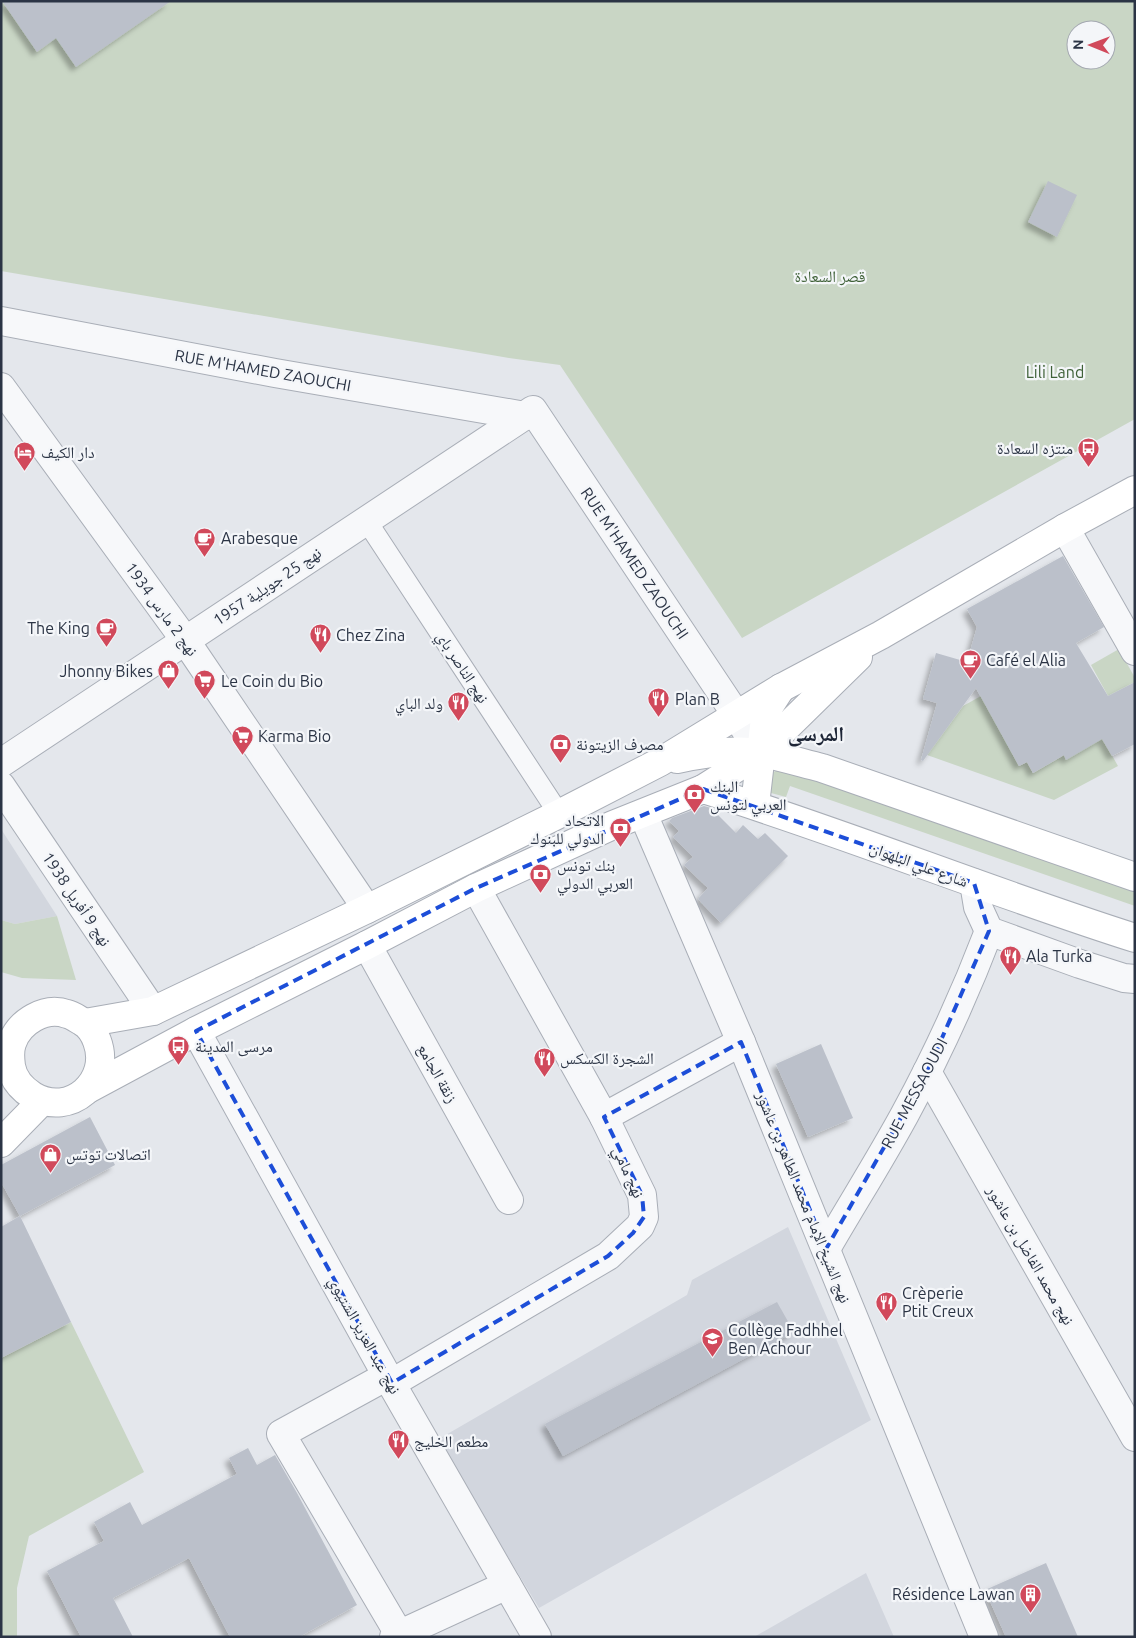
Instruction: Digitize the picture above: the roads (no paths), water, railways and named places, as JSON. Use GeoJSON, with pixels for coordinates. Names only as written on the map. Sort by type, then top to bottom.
{"type":"FeatureCollection","features":[{"type":"Feature","properties":{"kind":"main road"},"geometry":{"type":"LineString","coordinates":[[86,1023],[154,1012],[558,814],[660,762],[781,688],[881,634],[1135,490]]}},
{"type":"Feature","properties":{"kind":"main road"},"geometry":{"type":"LineString","coordinates":[[88,1089],[96,1076],[100,1063],[100,1048],[94,1034],[86,1023],[66,1013],[44,1013],[13,1019],[18,1032],[12,1043],[6,1071],[24,1090],[42,1101],[59,1103],[75,1099],[88,1089],[196,1031],[476,888],[586,837],[703,789],[760,753],[881,634]]}},
{"type":"Feature","properties":{"kind":"main road"},"geometry":{"type":"LineString","coordinates":[[755,805],[765,718],[770,705],[781,688]]}},
{"type":"Feature","properties":{"kind":"main road"},"geometry":{"type":"LineString","coordinates":[[660,762],[720,752],[760,753],[822,768],[1135,877]]}},
{"type":"Feature","properties":{"kind":"main road","name":"شارع علي البلهوان"},"geometry":{"type":"LineString","coordinates":[[703,789],[755,805],[1055,913],[1135,938]]}},
{"type":"Feature","properties":{"kind":"main road"},"geometry":{"type":"LineString","coordinates":[[1,1143],[42,1101]]}},
{"type":"Feature","properties":{"kind":"street","name":"RUE M'HAMED ZAOUCHI"},"geometry":{"type":"LineString","coordinates":[[7,326],[275,373],[529,413],[737,716]]}},
{"type":"Feature","properties":{"kind":"street","name":"نهج 2 مارس 1934"},"geometry":{"type":"LineString","coordinates":[[1,387],[185,640],[366,909]]}},
{"type":"Feature","properties":{"kind":"street","name":"نهج 25 جويلية 1957"},"geometry":{"type":"LineString","coordinates":[[1,763],[529,413]]}},
{"type":"Feature","properties":{"kind":"street","name":"نهج الناصر باي"},"geometry":{"type":"LineString","coordinates":[[366,520],[558,814]]}},
{"type":"Feature","properties":{"kind":"street"},"geometry":{"type":"LineString","coordinates":[[1065,528],[1135,651]]}},
{"type":"Feature","properties":{"kind":"street"},"geometry":{"type":"LineString","coordinates":[[737,716],[760,753]]}},
{"type":"Feature","properties":{"kind":"street","name":"نهج 9 أفريل 1938"},"geometry":{"type":"LineString","coordinates":[[1,786],[154,1012]]}},
{"type":"Feature","properties":{"kind":"street","name":"نهج الشيخ الإمام محمد الطاهر بن عاشور"},"geometry":{"type":"LineString","coordinates":[[643,814],[741,1042],[984,1637]]}},
{"type":"Feature","properties":{"kind":"street"},"geometry":{"type":"LineString","coordinates":[[974,884],[978,907],[989,931],[1080,964],[1124,978],[1135,979]]}},
{"type":"Feature","properties":{"kind":"street","name":"نهج مامي"},"geometry":{"type":"LineString","coordinates":[[396,1636],[281,1434],[390,1380],[608,1256],[640,1226],[644,1217],[642,1195],[604,1117],[476,888]]}},
{"type":"Feature","properties":{"kind":"street","name":"RUE MESSAOUDI"},"geometry":{"type":"LineString","coordinates":[[826,1249],[905,1114],[927,1072],[974,969],[989,931]]}},
{"type":"Feature","properties":{"kind":"street","name":"زنقة الجامع"},"geometry":{"type":"LineString","coordinates":[[367,945],[509,1200]]}},
{"type":"Feature","properties":{"kind":"street","name":"نهج عبد العزيز الشتيوي"},"geometry":{"type":"LineString","coordinates":[[196,1031],[390,1380],[537,1637]]}},
{"type":"Feature","properties":{"kind":"street"},"geometry":{"type":"LineString","coordinates":[[604,1117],[741,1042]]}},
{"type":"Feature","properties":{"kind":"street","name":"نهج محمد الفاضل بن عاشور"},"geometry":{"type":"LineString","coordinates":[[927,1072],[1135,1438]]}},
{"type":"Feature","properties":{"kind":"street"},"geometry":{"type":"LineString","coordinates":[[396,1636],[507,1585]]}},
{"type":"Feature","properties":{"kind":"place","name":"منتزه السعادة"},"geometry":{"type":"Point","coordinates":[1089,467]}},
{"type":"Feature","properties":{"kind":"place","name":"دار الكيف"},"geometry":{"type":"Point","coordinates":[25,471]}},
{"type":"Feature","properties":{"kind":"place","name":"Arabesque"},"geometry":{"type":"Point","coordinates":[205,557]}},
{"type":"Feature","properties":{"kind":"place","name":"The King"},"geometry":{"type":"Point","coordinates":[106,647]}},
{"type":"Feature","properties":{"kind":"place","name":"Chez Zina"},"geometry":{"type":"Point","coordinates":[320,654]}},
{"type":"Feature","properties":{"kind":"place","name":"Café el Alia"},"geometry":{"type":"Point","coordinates":[970,679]}},
{"type":"Feature","properties":{"kind":"place","name":"Jhonny Bikes"},"geometry":{"type":"Point","coordinates":[169,690]}},
{"type":"Feature","properties":{"kind":"place","name":"Le Coin du Bio"},"geometry":{"type":"Point","coordinates":[205,700]}},
{"type":"Feature","properties":{"kind":"place","name":"Plan B"},"geometry":{"type":"Point","coordinates":[659,718]}},
{"type":"Feature","properties":{"kind":"place","name":"ولد الباي"},"geometry":{"type":"Point","coordinates":[459,722]}},
{"type":"Feature","properties":{"kind":"place","name":"Karma Bio"},"geometry":{"type":"Point","coordinates":[242,755]}},
{"type":"Feature","properties":{"kind":"place","name":"مصرف الزيتونة"},"geometry":{"type":"Point","coordinates":[560,763]}},
{"type":"Feature","properties":{"kind":"place","name":"البنك العربي لتونس"},"geometry":{"type":"Point","coordinates":[694,814]}},
{"type":"Feature","properties":{"kind":"place","name":"الاتحاد الدولي للبنوك"},"geometry":{"type":"Point","coordinates":[620,848]}},
{"type":"Feature","properties":{"kind":"place","name":"بنك تونس العربي الدولي"},"geometry":{"type":"Point","coordinates":[541,893]}},
{"type":"Feature","properties":{"kind":"place","name":"Ala Turka"},"geometry":{"type":"Point","coordinates":[1010,975]}},
{"type":"Feature","properties":{"kind":"place","name":"مرسى المدينة"},"geometry":{"type":"Point","coordinates":[179,1065]}},
{"type":"Feature","properties":{"kind":"place","name":"الشجرة الكسكس"},"geometry":{"type":"Point","coordinates":[544,1077]}},
{"type":"Feature","properties":{"kind":"place","name":"اتصالات توتس"},"geometry":{"type":"Point","coordinates":[50,1173]}},
{"type":"Feature","properties":{"kind":"place","name":"Crèperie Ptit Creux"},"geometry":{"type":"Point","coordinates":[886,1321]}},
{"type":"Feature","properties":{"kind":"place","name":"Collège Fadhhel Ben Achour"},"geometry":{"type":"Point","coordinates":[712,1358]}},
{"type":"Feature","properties":{"kind":"place","name":"مطعم الخليج"},"geometry":{"type":"Point","coordinates":[398,1460]}},
{"type":"Feature","properties":{"kind":"place","name":"Résidence Lawan"},"geometry":{"type":"Point","coordinates":[1031,1613]}},
{"type":"Feature","properties":{"kind":"district","name":"المرسى"},"geometry":{"type":"Point","coordinates":[816,734]}},
{"type":"Feature","properties":{"kind":"park label","name":"قصر السعادة"},"geometry":{"type":"Point","coordinates":[830,276]}},
{"type":"Feature","properties":{"kind":"park label","name":"Lili Land"},"geometry":{"type":"Point","coordinates":[1055,372]}}]}
